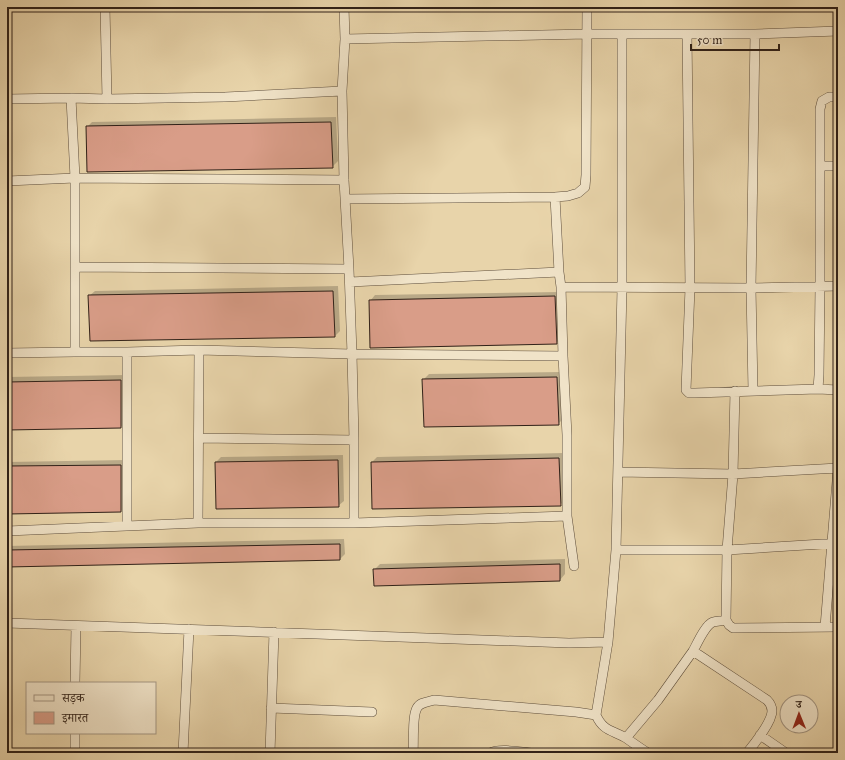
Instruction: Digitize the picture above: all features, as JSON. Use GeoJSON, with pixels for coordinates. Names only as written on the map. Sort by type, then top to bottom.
{"type":"FeatureCollection","features":[{"type":"Feature","properties":{"kind":"street"},"geometry":{"type":"LineString","coordinates":[[105,7],[108,100]]}},
{"type":"Feature","properties":{"kind":"street"},"geometry":{"type":"LineString","coordinates":[[344,7],[345,39],[342,91],[344,180],[350,282],[354,440],[354,523]]}},
{"type":"Feature","properties":{"kind":"street"},"geometry":{"type":"LineString","coordinates":[[345,199],[554,197],[578,194],[585,187],[587,7]]}},
{"type":"Feature","properties":{"kind":"street"},"geometry":{"type":"LineString","coordinates":[[345,39],[587,34],[755,34],[838,31]]}},
{"type":"Feature","properties":{"kind":"street"},"geometry":{"type":"LineString","coordinates":[[622,34],[622,288],[616,550],[608,642],[596,715],[599,723],[604,728],[626,738],[648,753]]}},
{"type":"Feature","properties":{"kind":"street"},"geometry":{"type":"LineString","coordinates":[[687,34],[690,288],[686,390],[689,393],[838,390]]}},
{"type":"Feature","properties":{"kind":"street"},"geometry":{"type":"LineString","coordinates":[[753,391],[751,288],[755,34]]}},
{"type":"Feature","properties":{"kind":"street"},"geometry":{"type":"LineString","coordinates":[[7,99],[71,98],[108,100],[225,97],[342,91]]}},
{"type":"Feature","properties":{"kind":"street"},"geometry":{"type":"LineString","coordinates":[[818,390],[820,286],[820,108],[822,101],[829,97],[838,97]]}},
{"type":"Feature","properties":{"kind":"street"},"geometry":{"type":"LineString","coordinates":[[71,98],[74,178],[74,352]]}},
{"type":"Feature","properties":{"kind":"street"},"geometry":{"type":"LineString","coordinates":[[820,166],[838,166]]}},
{"type":"Feature","properties":{"kind":"street"},"geometry":{"type":"LineString","coordinates":[[7,181],[74,178],[344,180]]}},
{"type":"Feature","properties":{"kind":"street"},"geometry":{"type":"LineString","coordinates":[[554,197],[561,287],[562,356],[567,435],[567,516],[574,566]]}},
{"type":"Feature","properties":{"kind":"street"},"geometry":{"type":"LineString","coordinates":[[75,267],[349,269]]}},
{"type":"Feature","properties":{"kind":"street"},"geometry":{"type":"LineString","coordinates":[[350,282],[559,272]]}},
{"type":"Feature","properties":{"kind":"street"},"geometry":{"type":"LineString","coordinates":[[561,287],[751,288],[838,286]]}},
{"type":"Feature","properties":{"kind":"street"},"geometry":{"type":"LineString","coordinates":[[7,353],[199,350],[352,354],[562,356]]}},
{"type":"Feature","properties":{"kind":"street"},"geometry":{"type":"LineString","coordinates":[[198,523],[199,350]]}},
{"type":"Feature","properties":{"kind":"street"},"geometry":{"type":"LineString","coordinates":[[127,526],[128,352]]}},
{"type":"Feature","properties":{"kind":"street"},"geometry":{"type":"LineString","coordinates":[[735,392],[733,474],[727,550],[726,620],[733,628],[838,627]]}},
{"type":"Feature","properties":{"kind":"street"},"geometry":{"type":"LineString","coordinates":[[198,438],[354,440]]}},
{"type":"Feature","properties":{"kind":"street"},"geometry":{"type":"LineString","coordinates":[[618,472],[733,474],[838,468],[835,543],[825,627]]}},
{"type":"Feature","properties":{"kind":"street"},"geometry":{"type":"LineString","coordinates":[[7,531],[198,523],[354,523],[567,516]]}},
{"type":"Feature","properties":{"kind":"street"},"geometry":{"type":"LineString","coordinates":[[616,550],[727,550],[835,543]]}},
{"type":"Feature","properties":{"kind":"street"},"geometry":{"type":"LineString","coordinates":[[626,738],[658,700],[692,652],[709,624],[726,620]]}},
{"type":"Feature","properties":{"kind":"street"},"geometry":{"type":"LineString","coordinates":[[7,623],[569,643],[608,642]]}},
{"type":"Feature","properties":{"kind":"street"},"geometry":{"type":"LineString","coordinates":[[75,682],[76,626]]}},
{"type":"Feature","properties":{"kind":"street"},"geometry":{"type":"LineString","coordinates":[[183,753],[189,629]]}},
{"type":"Feature","properties":{"kind":"street"},"geometry":{"type":"LineString","coordinates":[[270,753],[274,632]]}},
{"type":"Feature","properties":{"kind":"street"},"geometry":{"type":"LineString","coordinates":[[692,652],[771,704],[771,717],[747,753]]}},
{"type":"Feature","properties":{"kind":"street"},"geometry":{"type":"LineString","coordinates":[[413,753],[414,718],[417,707],[423,703],[434,700],[596,715]]}},
{"type":"Feature","properties":{"kind":"street"},"geometry":{"type":"LineString","coordinates":[[271,708],[372,712]]}},
{"type":"Feature","properties":{"kind":"street"},"geometry":{"type":"LineString","coordinates":[[75,734],[75,753]]}},
{"type":"Feature","properties":{"kind":"street"},"geometry":{"type":"LineString","coordinates":[[760,735],[786,753]]}},
{"type":"Feature","properties":{"kind":"street"},"geometry":{"type":"LineString","coordinates":[[490,753],[493,751],[532,753]]}},
{"type":"Feature","properties":{"kind":"building"},"geometry":{"type":"Polygon","coordinates":[[[331,122],[333,168],[87,172],[86,126],[331,122]]]}},
{"type":"Feature","properties":{"kind":"building"},"geometry":{"type":"Polygon","coordinates":[[[333,291],[335,337],[90,341],[88,295],[333,291]]]}},
{"type":"Feature","properties":{"kind":"building"},"geometry":{"type":"Polygon","coordinates":[[[555,296],[557,344],[370,348],[369,300],[555,296]]]}},
{"type":"Feature","properties":{"kind":"building"},"geometry":{"type":"Polygon","coordinates":[[[557,377],[559,425],[424,427],[422,379],[557,377]]]}},
{"type":"Feature","properties":{"kind":"building"},"geometry":{"type":"Polygon","coordinates":[[[121,380],[121,428],[7,430],[7,382],[121,380]]]}},
{"type":"Feature","properties":{"kind":"building"},"geometry":{"type":"Polygon","coordinates":[[[559,458],[561,506],[372,509],[371,462],[559,458]]]}},
{"type":"Feature","properties":{"kind":"building"},"geometry":{"type":"Polygon","coordinates":[[[338,460],[339,507],[216,509],[215,462],[338,460]]]}},
{"type":"Feature","properties":{"kind":"building"},"geometry":{"type":"Polygon","coordinates":[[[121,465],[121,512],[7,514],[7,466],[121,465]]]}},
{"type":"Feature","properties":{"kind":"building"},"geometry":{"type":"Polygon","coordinates":[[[340,544],[340,560],[7,567],[7,550],[340,544]]]}},
{"type":"Feature","properties":{"kind":"building"},"geometry":{"type":"Polygon","coordinates":[[[560,564],[560,581],[374,586],[373,569],[560,564]]]}}]}
